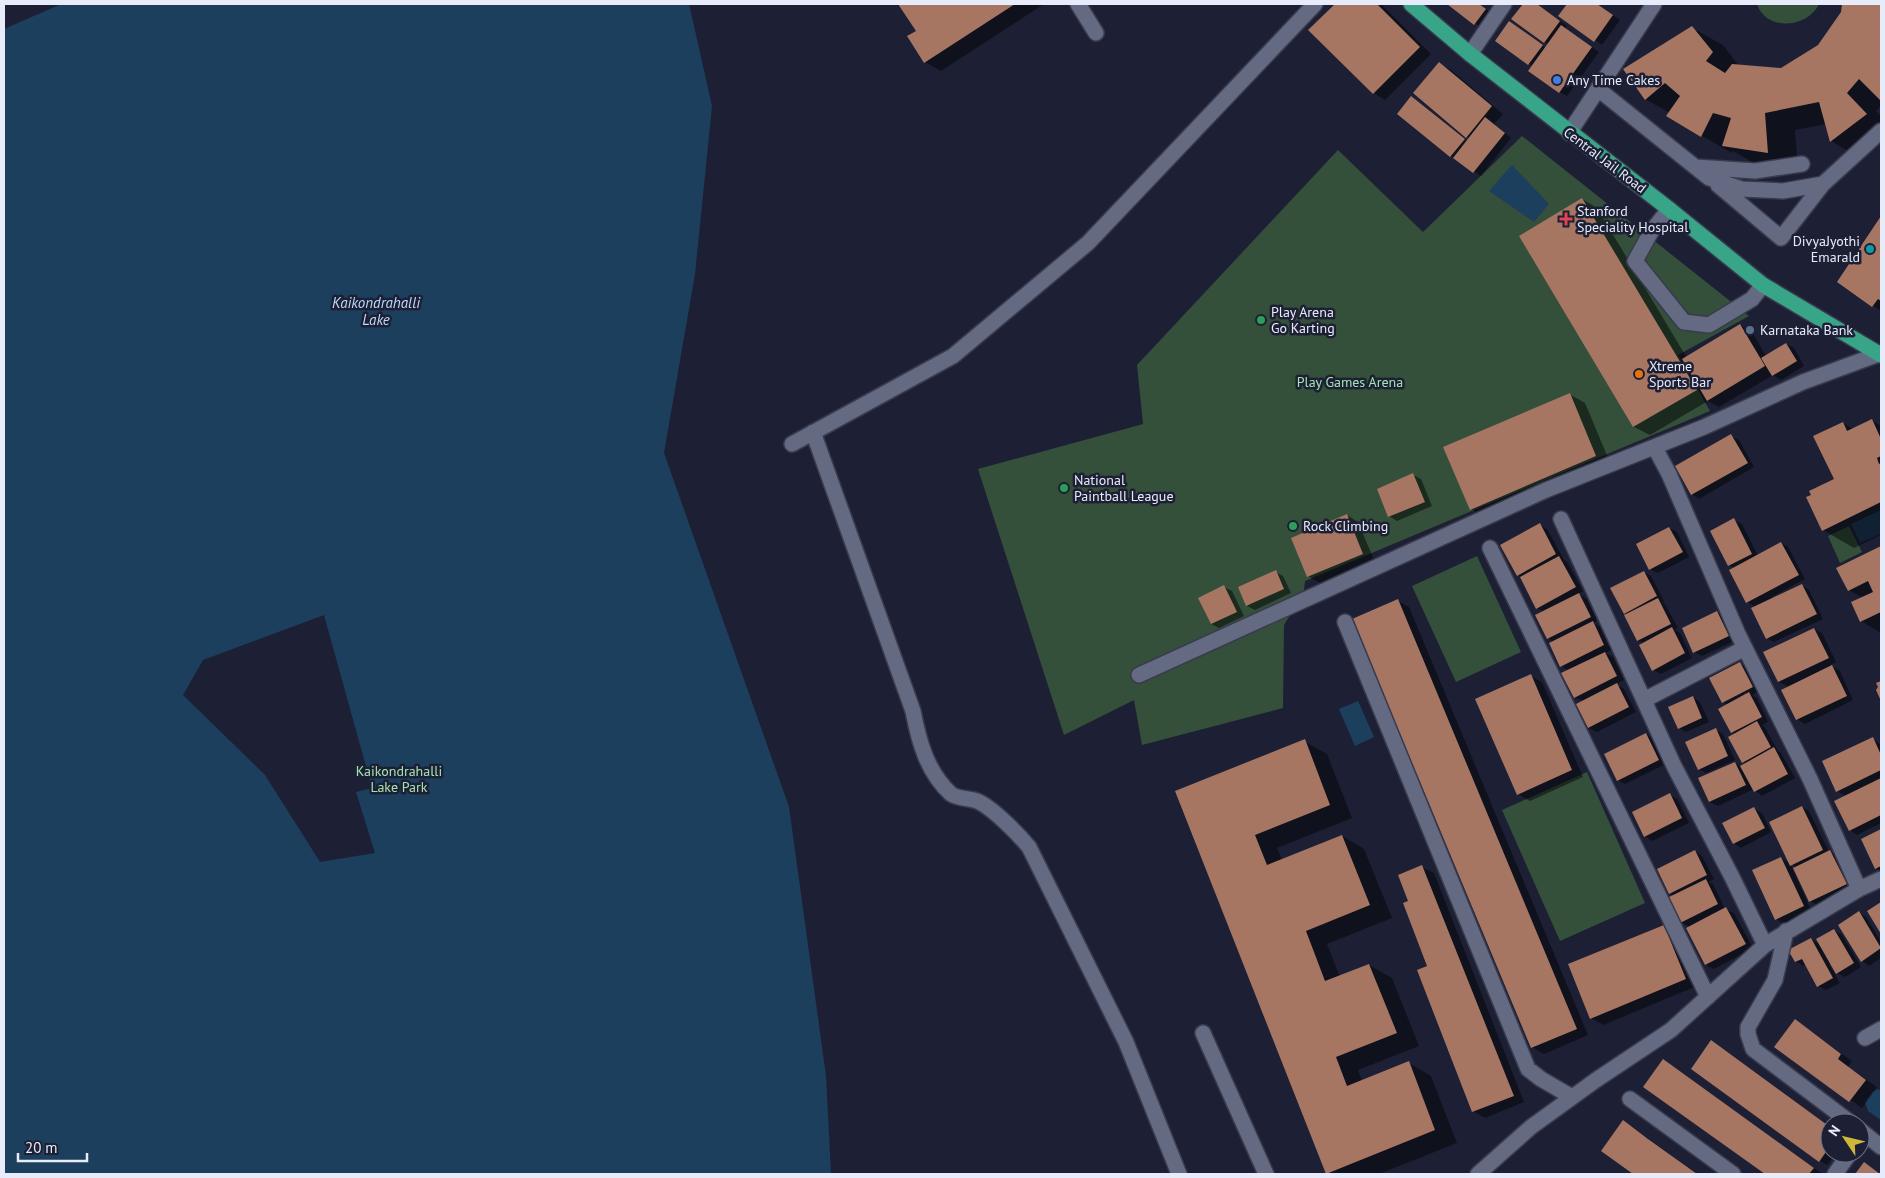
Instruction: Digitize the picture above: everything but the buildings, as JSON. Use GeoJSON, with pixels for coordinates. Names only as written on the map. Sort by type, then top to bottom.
{"type":"FeatureCollection","features":[{"type":"Feature","properties":{"kind":"main road","name":"Central Jail Road"},"geometry":{"type":"LineString","coordinates":[[1411,4],[1470,54],[1569,133],[1670,209],[1763,286],[1880,354]]}},
{"type":"Feature","properties":{"kind":"street"},"geometry":{"type":"LineString","coordinates":[[1078,4],[1096,32]]}},
{"type":"Feature","properties":{"kind":"street"},"geometry":{"type":"LineString","coordinates":[[792,444],[953,356],[1088,243],[1316,4]]}},
{"type":"Feature","properties":{"kind":"street"},"geometry":{"type":"LineString","coordinates":[[1470,54],[1504,4]]}},
{"type":"Feature","properties":{"kind":"street"},"geometry":{"type":"LineString","coordinates":[[1569,133],[1654,4]]}},
{"type":"Feature","properties":{"kind":"street"},"geometry":{"type":"LineString","coordinates":[[1598,89],[1781,238],[1823,184],[1881,131]]}},
{"type":"Feature","properties":{"kind":"street"},"geometry":{"type":"LineString","coordinates":[[1696,167],[1755,171],[1802,164]]}},
{"type":"Feature","properties":{"kind":"street"},"geometry":{"type":"LineString","coordinates":[[1709,178],[1742,189],[1782,190],[1823,184]]}},
{"type":"Feature","properties":{"kind":"street"},"geometry":{"type":"LineString","coordinates":[[1670,209],[1651,232],[1635,261],[1684,322],[1709,326],[1752,299],[1763,286]]}},
{"type":"Feature","properties":{"kind":"street"},"geometry":{"type":"LineString","coordinates":[[1139,675],[1546,490],[1655,448],[1803,382],[1880,354]]}},
{"type":"Feature","properties":{"kind":"street"},"geometry":{"type":"LineString","coordinates":[[813,432],[913,711],[920,746],[934,774],[953,795],[978,802],[1016,832],[1029,847],[1126,1042],[1179,1174]]}},
{"type":"Feature","properties":{"kind":"street"},"geometry":{"type":"LineString","coordinates":[[1655,448],[1745,648],[1810,779],[1858,889]]}},
{"type":"Feature","properties":{"kind":"street"},"geometry":{"type":"LineString","coordinates":[[1561,519],[1674,766],[1765,945]]}},
{"type":"Feature","properties":{"kind":"street"},"geometry":{"type":"LineString","coordinates":[[1490,548],[1708,997]]}},
{"type":"Feature","properties":{"kind":"street"},"geometry":{"type":"LineString","coordinates":[[1345,622],[1528,1069],[1572,1097]]}},
{"type":"Feature","properties":{"kind":"street"},"geometry":{"type":"LineString","coordinates":[[1644,700],[1745,648]]}},
{"type":"Feature","properties":{"kind":"street"},"geometry":{"type":"LineString","coordinates":[[1478,1174],[1531,1127],[1671,1030],[1765,945],[1858,889],[1881,879]]}},
{"type":"Feature","properties":{"kind":"street"},"geometry":{"type":"LineString","coordinates":[[1786,931],[1775,980],[1748,1027],[1748,1034],[1754,1049],[1838,1113]]}},
{"type":"Feature","properties":{"kind":"street"},"geometry":{"type":"LineString","coordinates":[[1865,1038],[1881,1029]]}},
{"type":"Feature","properties":{"kind":"street"},"geometry":{"type":"LineString","coordinates":[[1203,1033],[1266,1174]]}},
{"type":"Feature","properties":{"kind":"street"},"geometry":{"type":"LineString","coordinates":[[1630,1099],[1733,1174]]}},
{"type":"Feature","properties":{"kind":"street"},"geometry":{"type":"LineString","coordinates":[[1870,1140],[1881,1147]]}},
{"type":"Feature","properties":{"kind":"street"},"geometry":{"type":"LineString","coordinates":[[1835,1174],[1843,1163]]}},
{"type":"Feature","properties":{"kind":"green space"},"geometry":{"type":"Polygon","coordinates":[[[1757,4],[1819,4],[1814,12],[1806,18],[1797,22],[1778,23],[1762,13],[1757,4]]]}},
{"type":"Feature","properties":{"kind":"green space","name":"Play Games Arena"},"geometry":{"type":"Polygon","coordinates":[[[1522,136],[1749,316],[1678,355],[1710,411],[1305,581],[1302,606],[1292,612],[1284,625],[1283,708],[1142,745],[1134,700],[1064,735],[978,469],[1143,424],[1137,365],[1338,150],[1423,232],[1522,136]]]}},
{"type":"Feature","properties":{"kind":"green space"},"geometry":{"type":"Polygon","coordinates":[[[1849,526],[1862,552],[1840,563],[1828,536],[1849,526]]]}},
{"type":"Feature","properties":{"kind":"green space"},"geometry":{"type":"Polygon","coordinates":[[[1477,556],[1521,652],[1456,682],[1412,586],[1477,556]]]}},
{"type":"Feature","properties":{"kind":"green space"},"geometry":{"type":"Polygon","coordinates":[[[1587,772],[1645,903],[1560,941],[1502,810],[1587,772]]]}},
{"type":"Feature","properties":{"kind":"water","name":"Kaikondrahalli Lake"},"geometry":{"type":"Polygon","coordinates":[[[689,4],[712,106],[695,274],[664,453],[789,807],[826,1076],[831,1174],[4,1174],[4,29],[59,5],[689,4]],[[324,615],[203,660],[183,695],[265,775],[320,862],[375,853],[356,792],[372,788],[324,615]]]}},
{"type":"Feature","properties":{"kind":"water"},"geometry":{"type":"Polygon","coordinates":[[[1512,165],[1549,204],[1534,222],[1489,191],[1512,165]]]}},
{"type":"Feature","properties":{"kind":"water"},"geometry":{"type":"Polygon","coordinates":[[[1881,510],[1881,534],[1860,543],[1851,524],[1881,510]]]}},
{"type":"Feature","properties":{"kind":"water"},"geometry":{"type":"Polygon","coordinates":[[[1358,701],[1374,737],[1355,746],[1339,709],[1358,701]]]}},
{"type":"Feature","properties":{"kind":"water"},"geometry":{"type":"Polygon","coordinates":[[[1878,1089],[1881,1091],[1881,1120],[1868,1111],[1865,1102],[1872,1092],[1878,1089]]]}},
{"type":"Feature","properties":{"kind":"place","name":"Any Time Cakes"},"geometry":{"type":"Point","coordinates":[1557,80]}},
{"type":"Feature","properties":{"kind":"place","name":"Stanford Speciality Hospital"},"geometry":{"type":"Point","coordinates":[1566,219]}},
{"type":"Feature","properties":{"kind":"place","name":"DivyaJyothi Emarald"},"geometry":{"type":"Point","coordinates":[1870,249]}},
{"type":"Feature","properties":{"kind":"place","name":"Play Arena Go Karting"},"geometry":{"type":"Point","coordinates":[1261,320]}},
{"type":"Feature","properties":{"kind":"place","name":"Karnataka Bank"},"geometry":{"type":"Point","coordinates":[1750,330]}},
{"type":"Feature","properties":{"kind":"place","name":"Xtreme Sports Bar"},"geometry":{"type":"Point","coordinates":[1639,374]}},
{"type":"Feature","properties":{"kind":"place","name":"National Paintball League"},"geometry":{"type":"Point","coordinates":[1064,488]}},
{"type":"Feature","properties":{"kind":"place","name":"Rock Climbing"},"geometry":{"type":"Point","coordinates":[1293,526]}},
{"type":"Feature","properties":{"kind":"park label","name":"Kaikondrahalli Lake Park"},"geometry":{"type":"Point","coordinates":[399,780]}}]}
